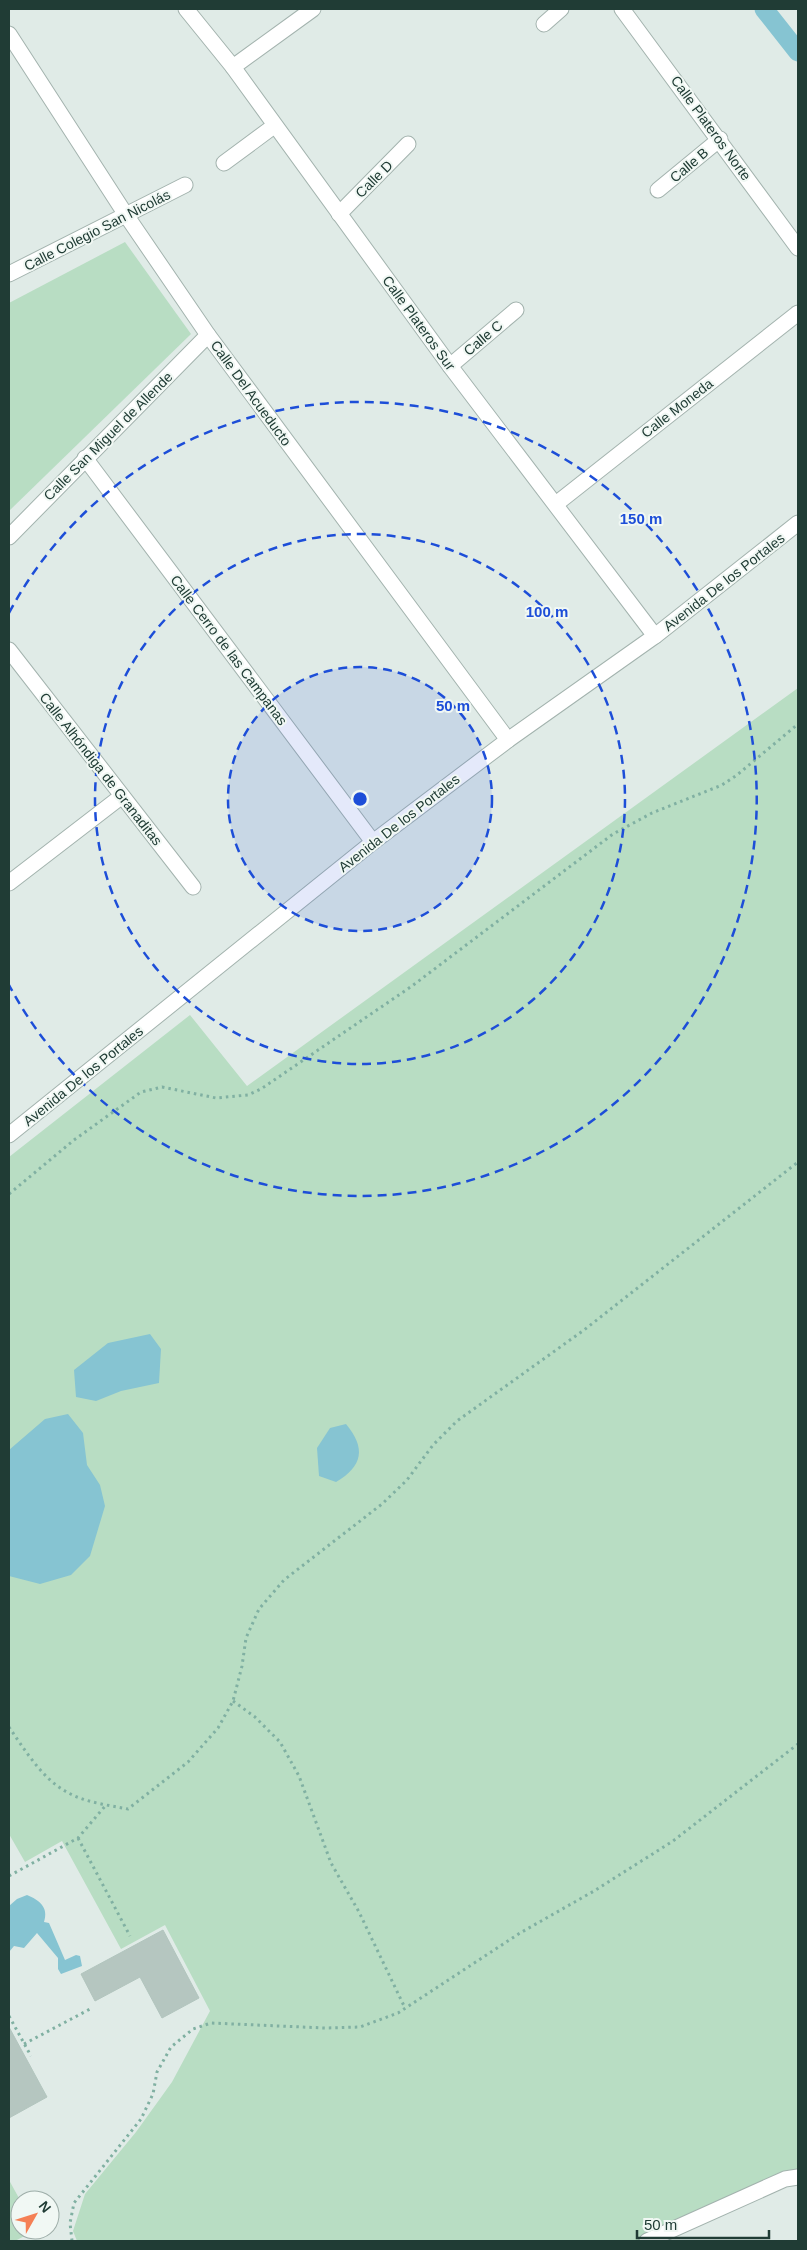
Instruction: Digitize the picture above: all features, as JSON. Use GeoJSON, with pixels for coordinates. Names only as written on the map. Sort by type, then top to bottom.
{"type":"FeatureCollection","features":[{"type":"Feature","properties":{"kind":"street","name":"Calle Plateros Sur"},"geometry":{"type":"LineString","coordinates":[[186,9],[234,67],[274,126],[450,366],[655,636]]}},
{"type":"Feature","properties":{"kind":"street"},"geometry":{"type":"LineString","coordinates":[[234,67],[314,9]]}},
{"type":"Feature","properties":{"kind":"street"},"geometry":{"type":"LineString","coordinates":[[544,24],[561,9]]}},
{"type":"Feature","properties":{"kind":"street","name":"Calle Plateros Norte"},"geometry":{"type":"LineString","coordinates":[[622,9],[720,139],[798,248]]}},
{"type":"Feature","properties":{"kind":"street","name":"Calle Del Acueducto"},"geometry":{"type":"LineString","coordinates":[[9,34],[126,215],[208,336],[508,740]]}},
{"type":"Feature","properties":{"kind":"street"},"geometry":{"type":"LineString","coordinates":[[224,163],[274,126]]}},
{"type":"Feature","properties":{"kind":"street","name":"Calle B"},"geometry":{"type":"LineString","coordinates":[[658,190],[720,139]]}},
{"type":"Feature","properties":{"kind":"street","name":"Calle D"},"geometry":{"type":"LineString","coordinates":[[339,214],[408,144]]}},
{"type":"Feature","properties":{"kind":"street","name":"Calle Colegio San Nicolás"},"geometry":{"type":"LineString","coordinates":[[9,274],[185,185]]}},
{"type":"Feature","properties":{"kind":"street","name":"Calle C"},"geometry":{"type":"LineString","coordinates":[[450,366],[516,310]]}},
{"type":"Feature","properties":{"kind":"street","name":"Calle Moneda"},"geometry":{"type":"LineString","coordinates":[[556,504],[798,313]]}},
{"type":"Feature","properties":{"kind":"street","name":"Calle San Miguel de Allende"},"geometry":{"type":"LineString","coordinates":[[9,537],[208,336]]}},
{"type":"Feature","properties":{"kind":"street","name":"Calle Cerro de las Campanas"},"geometry":{"type":"LineString","coordinates":[[86,458],[373,842]]}},
{"type":"Feature","properties":{"kind":"street","name":"Avenida De los Portales"},"geometry":{"type":"LineString","coordinates":[[9,1134],[373,842],[508,740],[655,636],[798,523]]}},
{"type":"Feature","properties":{"kind":"street","name":"Calle Alhóndiga de Granaditas"},"geometry":{"type":"LineString","coordinates":[[9,650],[193,888]]}},
{"type":"Feature","properties":{"kind":"street"},"geometry":{"type":"LineString","coordinates":[[9,883],[122,796]]}},
{"type":"Feature","properties":{"kind":"street"},"geometry":{"type":"LineString","coordinates":[[648,2241],[785,2179],[798,2177]]}},
{"type":"Feature","properties":{"kind":"path"},"geometry":{"type":"LineString","coordinates":[[9,1194],[74,1140],[141,1092],[162,1087],[216,1098],[248,1095],[261,1089],[412,986],[613,834],[652,813],[722,785],[737,775],[798,724]]}},
{"type":"Feature","properties":{"kind":"path"},"geometry":{"type":"LineString","coordinates":[[9,1728],[46,1776],[64,1791],[89,1801],[128,1809],[188,1762],[218,1728],[233,1701],[242,1666],[246,1638],[259,1608],[284,1580],[382,1504],[407,1480],[432,1445],[457,1421],[584,1330],[798,1162]]}},
{"type":"Feature","properties":{"kind":"path"},"geometry":{"type":"LineString","coordinates":[[233,1701],[255,1717],[280,1742],[299,1776],[330,1863],[359,1912],[405,2008]]}},
{"type":"Feature","properties":{"kind":"path"},"geometry":{"type":"LineString","coordinates":[[72,2241],[70,2223],[74,2203],[141,2119],[152,2094],[158,2072],[171,2047],[193,2029],[211,2023],[325,2028],[360,2027],[405,2008],[520,1933],[594,1891],[673,1841],[798,1744]]}},
{"type":"Feature","properties":{"kind":"path"},"geometry":{"type":"LineString","coordinates":[[9,1876],[78,1838],[106,1805]]}},
{"type":"Feature","properties":{"kind":"path"},"geometry":{"type":"LineString","coordinates":[[78,1838],[130,1936]]}},
{"type":"Feature","properties":{"kind":"path"},"geometry":{"type":"LineString","coordinates":[[24,2044],[92,2008]]}},
{"type":"Feature","properties":{"kind":"path"},"geometry":{"type":"LineString","coordinates":[[9,2016],[31,2056]]}},
{"type":"Feature","properties":{"kind":"green space"},"geometry":{"type":"Polygon","coordinates":[[[125,242],[191,334],[9,511],[9,303],[125,242]]]}},
{"type":"Feature","properties":{"kind":"green space"},"geometry":{"type":"Polygon","coordinates":[[[798,688],[798,2170],[637,2241],[77,2241],[73,2231],[85,2194],[136,2132],[172,2082],[210,2011],[165,1925],[121,1949],[62,1841],[25,1862],[9,1834],[9,1157],[190,1015],[247,1086],[798,688]]]}},
{"type":"Feature","properties":{"kind":"green space"},"geometry":{"type":"Polygon","coordinates":[[[9,2180],[14,2190],[10,2190],[10,2240],[17,2240],[9,2241],[9,2180]]]}},
{"type":"Feature","properties":{"kind":"water"},"geometry":{"type":"Polygon","coordinates":[[[150,1334],[161,1349],[159,1383],[121,1391],[96,1401],[76,1397],[74,1370],[108,1343],[150,1334]]]}},
{"type":"Feature","properties":{"kind":"water"},"geometry":{"type":"Polygon","coordinates":[[[68,1414],[83,1433],[87,1465],[100,1485],[105,1506],[90,1556],[71,1575],[40,1584],[9,1576],[9,1450],[45,1419],[68,1414]]]}},
{"type":"Feature","properties":{"kind":"water"},"geometry":{"type":"Polygon","coordinates":[[[346,1424],[357,1441],[359,1456],[352,1470],[336,1482],[319,1476],[317,1448],[330,1428],[346,1424]]]}},
{"type":"Feature","properties":{"kind":"water"},"geometry":{"type":"Polygon","coordinates":[[[27,1895],[39,1902],[44,1908],[44,1922],[49,1923],[65,1960],[76,1955],[80,1956],[82,1966],[61,1974],[58,1969],[58,1958],[37,1933],[24,1948],[14,1946],[9,1952],[9,1906],[17,1899],[27,1895]]]}},
{"type":"Feature","properties":{"kind":"building"},"geometry":{"type":"Polygon","coordinates":[[[163,1930],[199,1998],[162,2018],[140,1977],[95,2001],[81,1974],[163,1930]]]}},
{"type":"Feature","properties":{"kind":"building"},"geometry":{"type":"Polygon","coordinates":[[[9,2027],[47,2097],[9,2118],[9,2027]]]}},
{"type":"Feature","properties":{"kind":"waterway"},"geometry":{"type":"LineString","coordinates":[[764,9],[798,52]]}}]}
